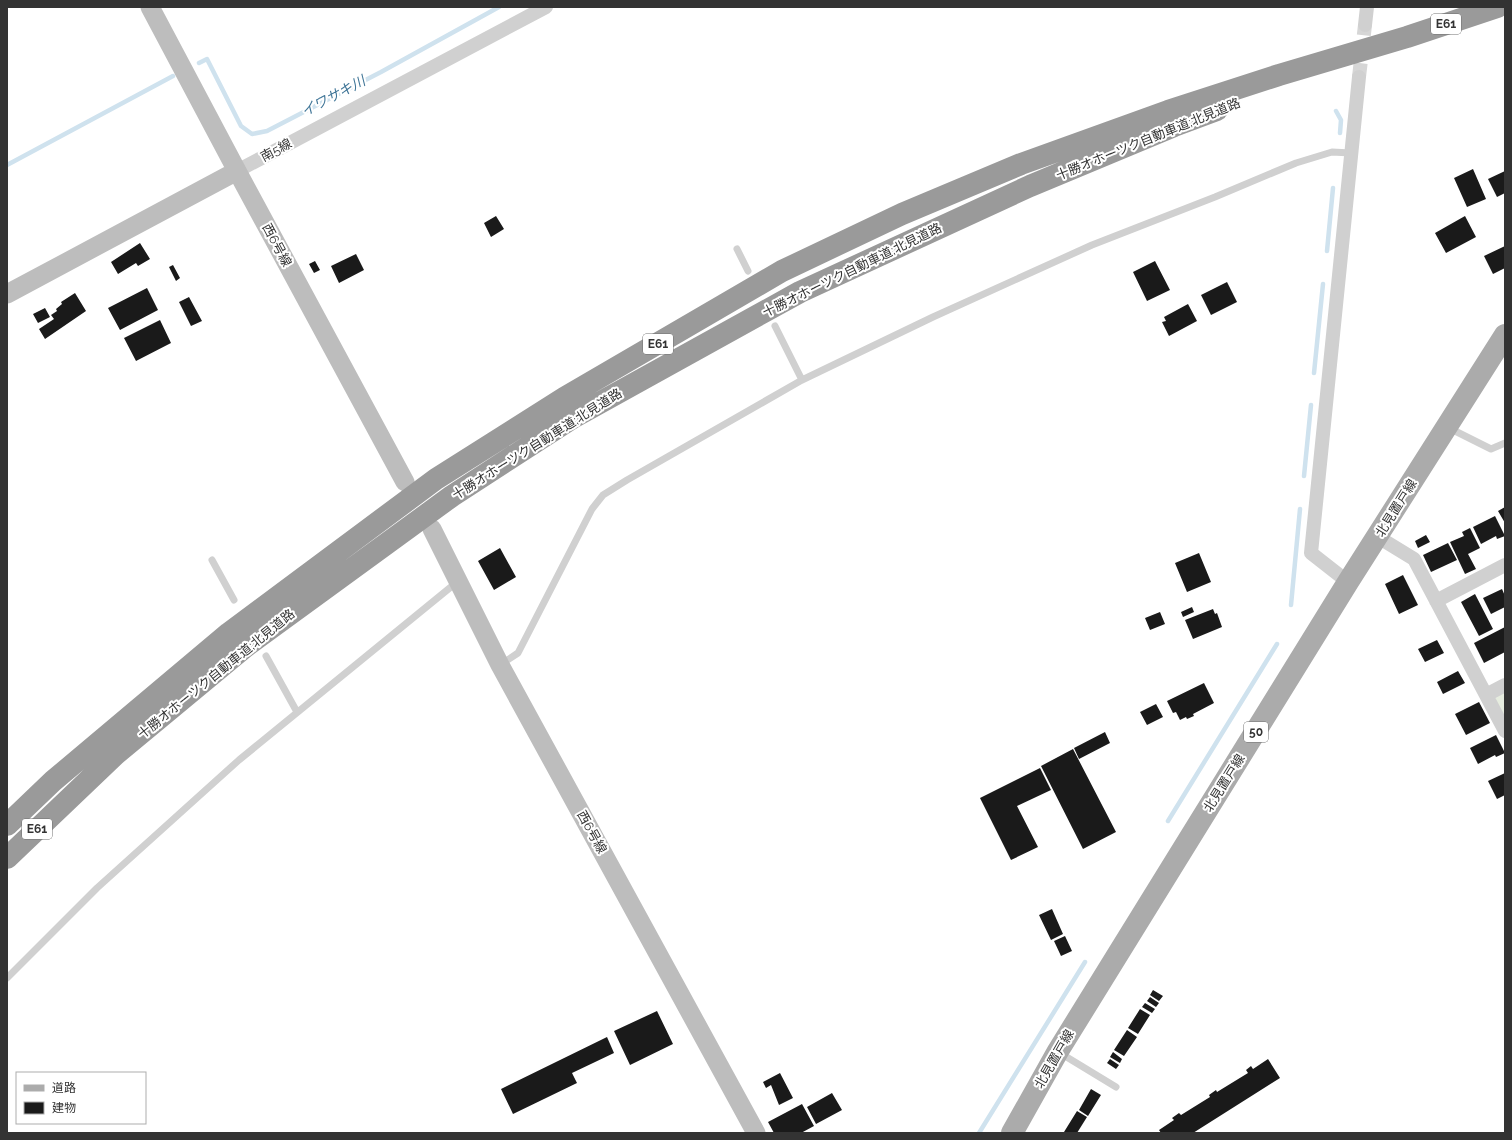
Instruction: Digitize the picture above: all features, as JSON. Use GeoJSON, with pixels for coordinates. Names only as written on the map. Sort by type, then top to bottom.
{"type":"FeatureCollection","features":[{"type":"Feature","properties":{"kind":"highway","name":"十勝オホーツク自動車道;北見道路"},"geometry":{"type":"LineString","coordinates":[[7,826],[53,781],[229,633],[436,479],[564,398],[782,271],[902,214],[1021,164],[1168,111],[1492,9]]}},
{"type":"Feature","properties":{"kind":"highway","name":"十勝オホーツク自動車道;北見道路"},"geometry":{"type":"LineString","coordinates":[[7,858],[116,754],[245,647],[452,496],[574,417],[800,292],[1030,186],[1174,126],[1289,84],[1406,37]]}},
{"type":"Feature","properties":{"kind":"highway"},"geometry":{"type":"LineString","coordinates":[[7,869],[68,801]]}},
{"type":"Feature","properties":{"kind":"main road","name":"北見置戸線"},"geometry":{"type":"LineString","coordinates":[[1012,1133],[1058,1051],[1348,582],[1505,335]]}},
{"type":"Feature","properties":{"kind":"street","name":"西6号線"},"geometry":{"type":"LineString","coordinates":[[150,7],[405,482]]}},
{"type":"Feature","properties":{"kind":"street","name":"南5線"},"geometry":{"type":"LineString","coordinates":[[7,294],[546,7]]}},
{"type":"Feature","properties":{"kind":"street"},"geometry":{"type":"LineString","coordinates":[[1365,25],[1367,7]]}},
{"type":"Feature","properties":{"kind":"street"},"geometry":{"type":"LineString","coordinates":[[1348,582],[1311,553],[1359,77]]}},
{"type":"Feature","properties":{"kind":"street","name":"西6号線"},"geometry":{"type":"LineString","coordinates":[[432,529],[500,665],[756,1133]]}},
{"type":"Feature","properties":{"kind":"street"},"geometry":{"type":"LineString","coordinates":[[1378,537],[1414,559],[1505,731]]}},
{"type":"Feature","properties":{"kind":"street"},"geometry":{"type":"LineString","coordinates":[[1436,601],[1505,565]]}},
{"type":"Feature","properties":{"kind":"street"},"geometry":{"type":"LineString","coordinates":[[1486,695],[1505,685]]}},
{"type":"Feature","properties":{"kind":"lane"},"geometry":{"type":"LineString","coordinates":[[500,665],[518,653],[592,509],[603,495],[802,380],[933,317],[1092,245],[1214,197],[1296,162],[1332,152],[1351,152]]}},
{"type":"Feature","properties":{"kind":"lane"},"geometry":{"type":"LineString","coordinates":[[737,249],[748,271]]}},
{"type":"Feature","properties":{"kind":"lane"},"geometry":{"type":"LineString","coordinates":[[775,326],[802,380]]}},
{"type":"Feature","properties":{"kind":"lane"},"geometry":{"type":"LineString","coordinates":[[1447,427],[1492,449],[1505,443]]}},
{"type":"Feature","properties":{"kind":"lane"},"geometry":{"type":"LineString","coordinates":[[212,560],[234,600]]}},
{"type":"Feature","properties":{"kind":"lane"},"geometry":{"type":"LineString","coordinates":[[7,978],[97,888],[239,760],[458,581]]}},
{"type":"Feature","properties":{"kind":"lane"},"geometry":{"type":"LineString","coordinates":[[266,656],[297,712]]}},
{"type":"Feature","properties":{"kind":"lane"},"geometry":{"type":"LineString","coordinates":[[1058,1051],[1116,1087]]}},
{"type":"Feature","properties":{"kind":"shaded area"},"geometry":{"type":"Polygon","coordinates":[[[1505,685],[1505,731],[1486,695],[1505,685]]]}},
{"type":"Feature","properties":{"kind":"building"},"geometry":{"type":"Polygon","coordinates":[[[1473,169],[1486,199],[1467,207],[1454,178],[1473,169]]]}},
{"type":"Feature","properties":{"kind":"building"},"geometry":{"type":"Polygon","coordinates":[[[1505,171],[1505,193],[1497,197],[1488,179],[1505,171]]]}},
{"type":"Feature","properties":{"kind":"building"},"geometry":{"type":"Polygon","coordinates":[[[496,216],[504,229],[491,237],[484,223],[496,216]]]}},
{"type":"Feature","properties":{"kind":"building"},"geometry":{"type":"Polygon","coordinates":[[[1465,216],[1476,237],[1446,253],[1435,233],[1465,216]]]}},
{"type":"Feature","properties":{"kind":"building"},"geometry":{"type":"Polygon","coordinates":[[[140,243],[150,259],[138,266],[136,263],[118,274],[111,262],[140,243]]]}},
{"type":"Feature","properties":{"kind":"building"},"geometry":{"type":"Polygon","coordinates":[[[1505,246],[1505,268],[1493,274],[1484,256],[1505,246]]]}},
{"type":"Feature","properties":{"kind":"building"},"geometry":{"type":"Polygon","coordinates":[[[356,254],[364,270],[339,283],[331,266],[356,254]]]}},
{"type":"Feature","properties":{"kind":"building"},"geometry":{"type":"Polygon","coordinates":[[[315,261],[320,270],[314,273],[309,264],[315,261]]]}},
{"type":"Feature","properties":{"kind":"building"},"geometry":{"type":"Polygon","coordinates":[[[1155,261],[1170,290],[1147,301],[1133,272],[1155,261]]]}},
{"type":"Feature","properties":{"kind":"building"},"geometry":{"type":"Polygon","coordinates":[[[173,265],[180,278],[176,281],[169,267],[173,265]]]}},
{"type":"Feature","properties":{"kind":"building"},"geometry":{"type":"Polygon","coordinates":[[[1227,282],[1237,302],[1211,315],[1201,295],[1227,282]]]}},
{"type":"Feature","properties":{"kind":"building"},"geometry":{"type":"Polygon","coordinates":[[[147,288],[158,310],[120,330],[108,308],[147,288]]]}},
{"type":"Feature","properties":{"kind":"building"},"geometry":{"type":"Polygon","coordinates":[[[75,293],[86,311],[45,339],[39,329],[54,319],[51,315],[57,311],[56,309],[62,304],[61,302],[75,293]]]}},
{"type":"Feature","properties":{"kind":"building"},"geometry":{"type":"Polygon","coordinates":[[[189,297],[202,321],[191,326],[179,302],[189,297]]]}},
{"type":"Feature","properties":{"kind":"building"},"geometry":{"type":"Polygon","coordinates":[[[1188,304],[1197,321],[1169,336],[1162,322],[1166,321],[1164,317],[1188,304]]]}},
{"type":"Feature","properties":{"kind":"building"},"geometry":{"type":"Polygon","coordinates":[[[45,308],[50,317],[38,323],[33,314],[45,308]]]}},
{"type":"Feature","properties":{"kind":"building"},"geometry":{"type":"Polygon","coordinates":[[[160,320],[171,343],[136,361],[124,338],[160,320]]]}},
{"type":"Feature","properties":{"kind":"building"},"geometry":{"type":"Polygon","coordinates":[[[1505,507],[1505,523],[1498,511],[1505,507]]]}},
{"type":"Feature","properties":{"kind":"building"},"geometry":{"type":"Polygon","coordinates":[[[1495,516],[1505,536],[1497,539],[1496,536],[1481,544],[1473,527],[1495,516]]]}},
{"type":"Feature","properties":{"kind":"building"},"geometry":{"type":"Polygon","coordinates":[[[1470,528],[1480,548],[1468,554],[1476,569],[1465,574],[1450,542],[1464,536],[1462,532],[1470,528]]]}},
{"type":"Feature","properties":{"kind":"building"},"geometry":{"type":"Polygon","coordinates":[[[1426,535],[1430,542],[1418,548],[1415,541],[1426,535]]]}},
{"type":"Feature","properties":{"kind":"building"},"geometry":{"type":"Polygon","coordinates":[[[1448,543],[1457,560],[1431,572],[1423,555],[1448,543]]]}},
{"type":"Feature","properties":{"kind":"building"},"geometry":{"type":"Polygon","coordinates":[[[500,548],[516,577],[494,590],[478,561],[500,548]]]}},
{"type":"Feature","properties":{"kind":"building"},"geometry":{"type":"Polygon","coordinates":[[[1199,553],[1211,582],[1187,592],[1175,563],[1199,553]]]}},
{"type":"Feature","properties":{"kind":"building"},"geometry":{"type":"Polygon","coordinates":[[[1403,575],[1418,605],[1399,614],[1385,584],[1403,575]]]}},
{"type":"Feature","properties":{"kind":"building"},"geometry":{"type":"Polygon","coordinates":[[[1502,589],[1505,596],[1505,607],[1491,614],[1483,598],[1502,589]]]}},
{"type":"Feature","properties":{"kind":"building"},"geometry":{"type":"Polygon","coordinates":[[[1475,594],[1493,629],[1479,636],[1461,602],[1475,594]]]}},
{"type":"Feature","properties":{"kind":"building"},"geometry":{"type":"Polygon","coordinates":[[[1192,607],[1194,612],[1183,617],[1181,612],[1192,607]]]}},
{"type":"Feature","properties":{"kind":"building"},"geometry":{"type":"Polygon","coordinates":[[[1213,609],[1215,614],[1217,613],[1222,627],[1193,639],[1185,620],[1213,609]]]}},
{"type":"Feature","properties":{"kind":"building"},"geometry":{"type":"Polygon","coordinates":[[[1160,612],[1165,624],[1150,630],[1145,618],[1160,612]]]}},
{"type":"Feature","properties":{"kind":"building"},"geometry":{"type":"Polygon","coordinates":[[[1505,627],[1505,652],[1484,663],[1474,643],[1505,627]]]}},
{"type":"Feature","properties":{"kind":"building"},"geometry":{"type":"Polygon","coordinates":[[[1437,640],[1444,653],[1425,662],[1418,649],[1437,640]]]}},
{"type":"Feature","properties":{"kind":"building"},"geometry":{"type":"Polygon","coordinates":[[[1458,671],[1465,683],[1443,694],[1437,682],[1458,671]]]}},
{"type":"Feature","properties":{"kind":"building"},"geometry":{"type":"Polygon","coordinates":[[[1204,683],[1214,703],[1193,714],[1194,716],[1187,719],[1186,717],[1180,720],[1176,712],[1173,713],[1167,701],[1204,683]]]}},
{"type":"Feature","properties":{"kind":"building"},"geometry":{"type":"Polygon","coordinates":[[[1479,702],[1490,723],[1466,735],[1455,714],[1479,702]]]}},
{"type":"Feature","properties":{"kind":"building"},"geometry":{"type":"Polygon","coordinates":[[[1156,704],[1163,717],[1147,725],[1140,712],[1156,704]]]}},
{"type":"Feature","properties":{"kind":"building"},"geometry":{"type":"Polygon","coordinates":[[[1105,732],[1110,743],[1079,759],[1074,748],[1105,732]]]}},
{"type":"Feature","properties":{"kind":"building"},"geometry":{"type":"Polygon","coordinates":[[[1496,735],[1505,753],[1496,757],[1495,755],[1478,764],[1470,748],[1496,735]]]}},
{"type":"Feature","properties":{"kind":"building"},"geometry":{"type":"Polygon","coordinates":[[[1073,749],[1116,832],[1083,849],[1041,766],[1073,749]]]}},
{"type":"Feature","properties":{"kind":"building"},"geometry":{"type":"Polygon","coordinates":[[[1040,768],[1051,790],[1017,806],[1038,847],[1011,860],[980,798],[1040,768]]]}},
{"type":"Feature","properties":{"kind":"building"},"geometry":{"type":"Polygon","coordinates":[[[1505,773],[1505,795],[1497,799],[1488,781],[1505,773]]]}},
{"type":"Feature","properties":{"kind":"building"},"geometry":{"type":"Polygon","coordinates":[[[1052,909],[1063,934],[1051,940],[1039,915],[1052,909]]]}},
{"type":"Feature","properties":{"kind":"building"},"geometry":{"type":"Polygon","coordinates":[[[1065,936],[1072,951],[1061,956],[1054,941],[1065,936]]]}},
{"type":"Feature","properties":{"kind":"building"},"geometry":{"type":"Polygon","coordinates":[[[1153,990],[1163,996],[1159,1001],[1150,995],[1153,990]]]}},
{"type":"Feature","properties":{"kind":"building"},"geometry":{"type":"Polygon","coordinates":[[[1150,997],[1159,1003],[1156,1007],[1147,1001],[1150,997]]]}},
{"type":"Feature","properties":{"kind":"building"},"geometry":{"type":"Polygon","coordinates":[[[1145,1003],[1155,1009],[1152,1013],[1142,1007],[1145,1003]]]}},
{"type":"Feature","properties":{"kind":"building"},"geometry":{"type":"Polygon","coordinates":[[[1140,1009],[1150,1015],[1138,1034],[1128,1028],[1140,1009]]]}},
{"type":"Feature","properties":{"kind":"building"},"geometry":{"type":"Polygon","coordinates":[[[657,1011],[673,1044],[630,1065],[614,1031],[657,1011]]]}},
{"type":"Feature","properties":{"kind":"building"},"geometry":{"type":"Polygon","coordinates":[[[1127,1030],[1137,1037],[1124,1056],[1114,1050],[1127,1030]]]}},
{"type":"Feature","properties":{"kind":"building"},"geometry":{"type":"Polygon","coordinates":[[[607,1037],[614,1053],[572,1073],[577,1083],[513,1114],[501,1089],[607,1037]]]}},
{"type":"Feature","properties":{"kind":"building"},"geometry":{"type":"Polygon","coordinates":[[[1113,1052],[1122,1059],[1120,1063],[1110,1057],[1113,1052]]]}},
{"type":"Feature","properties":{"kind":"building"},"geometry":{"type":"Polygon","coordinates":[[[1110,1059],[1119,1065],[1116,1069],[1107,1063],[1110,1059]]]}},
{"type":"Feature","properties":{"kind":"building"},"geometry":{"type":"Polygon","coordinates":[[[1268,1059],[1280,1078],[1193,1133],[1161,1133],[1159,1130],[1174,1120],[1172,1118],[1179,1113],[1181,1115],[1210,1097],[1209,1095],[1216,1090],[1217,1092],[1248,1073],[1246,1070],[1251,1066],[1253,1069],[1268,1059]]]}},
{"type":"Feature","properties":{"kind":"building"},"geometry":{"type":"Polygon","coordinates":[[[780,1073],[793,1098],[779,1105],[771,1085],[766,1088],[763,1082],[780,1073]]]}},
{"type":"Feature","properties":{"kind":"building"},"geometry":{"type":"Polygon","coordinates":[[[1091,1089],[1101,1095],[1088,1116],[1079,1110],[1091,1089]]]}},
{"type":"Feature","properties":{"kind":"building"},"geometry":{"type":"Polygon","coordinates":[[[832,1093],[842,1110],[816,1124],[807,1107],[832,1093]]]}},
{"type":"Feature","properties":{"kind":"building"},"geometry":{"type":"Polygon","coordinates":[[[802,1104],[814,1126],[801,1133],[774,1133],[768,1122],[802,1104]]]}},
{"type":"Feature","properties":{"kind":"building"},"geometry":{"type":"Polygon","coordinates":[[[1077,1111],[1087,1117],[1077,1133],[1065,1133],[1064,1132],[1077,1111]]]}},
{"type":"Feature","properties":{"kind":"waterway","name":"イワサキ川"},"geometry":{"type":"LineString","coordinates":[[199,63],[207,59],[241,126],[252,134],[267,131],[381,72],[499,7]]}},
{"type":"Feature","properties":{"kind":"waterway","name":"イワサキ川"},"geometry":{"type":"LineString","coordinates":[[7,165],[173,76]]}},
{"type":"Feature","properties":{"kind":"waterway"},"geometry":{"type":"LineString","coordinates":[[1336,111],[1341,120],[1340,133]]}},
{"type":"Feature","properties":{"kind":"waterway"},"geometry":{"type":"LineString","coordinates":[[1327,251],[1333,188]]}},
{"type":"Feature","properties":{"kind":"waterway"},"geometry":{"type":"LineString","coordinates":[[1314,373],[1323,284]]}},
{"type":"Feature","properties":{"kind":"waterway"},"geometry":{"type":"LineString","coordinates":[[1304,476],[1311,405]]}},
{"type":"Feature","properties":{"kind":"waterway"},"geometry":{"type":"LineString","coordinates":[[1291,605],[1300,509]]}},
{"type":"Feature","properties":{"kind":"waterway"},"geometry":{"type":"LineString","coordinates":[[1168,821],[1277,644]]}},
{"type":"Feature","properties":{"kind":"waterway"},"geometry":{"type":"LineString","coordinates":[[979,1133],[1085,962]]}},
{"type":"Feature","properties":{"kind":"tunnel"},"geometry":{"type":"LineString","coordinates":[[1359,77],[1365,25]]}}]}
